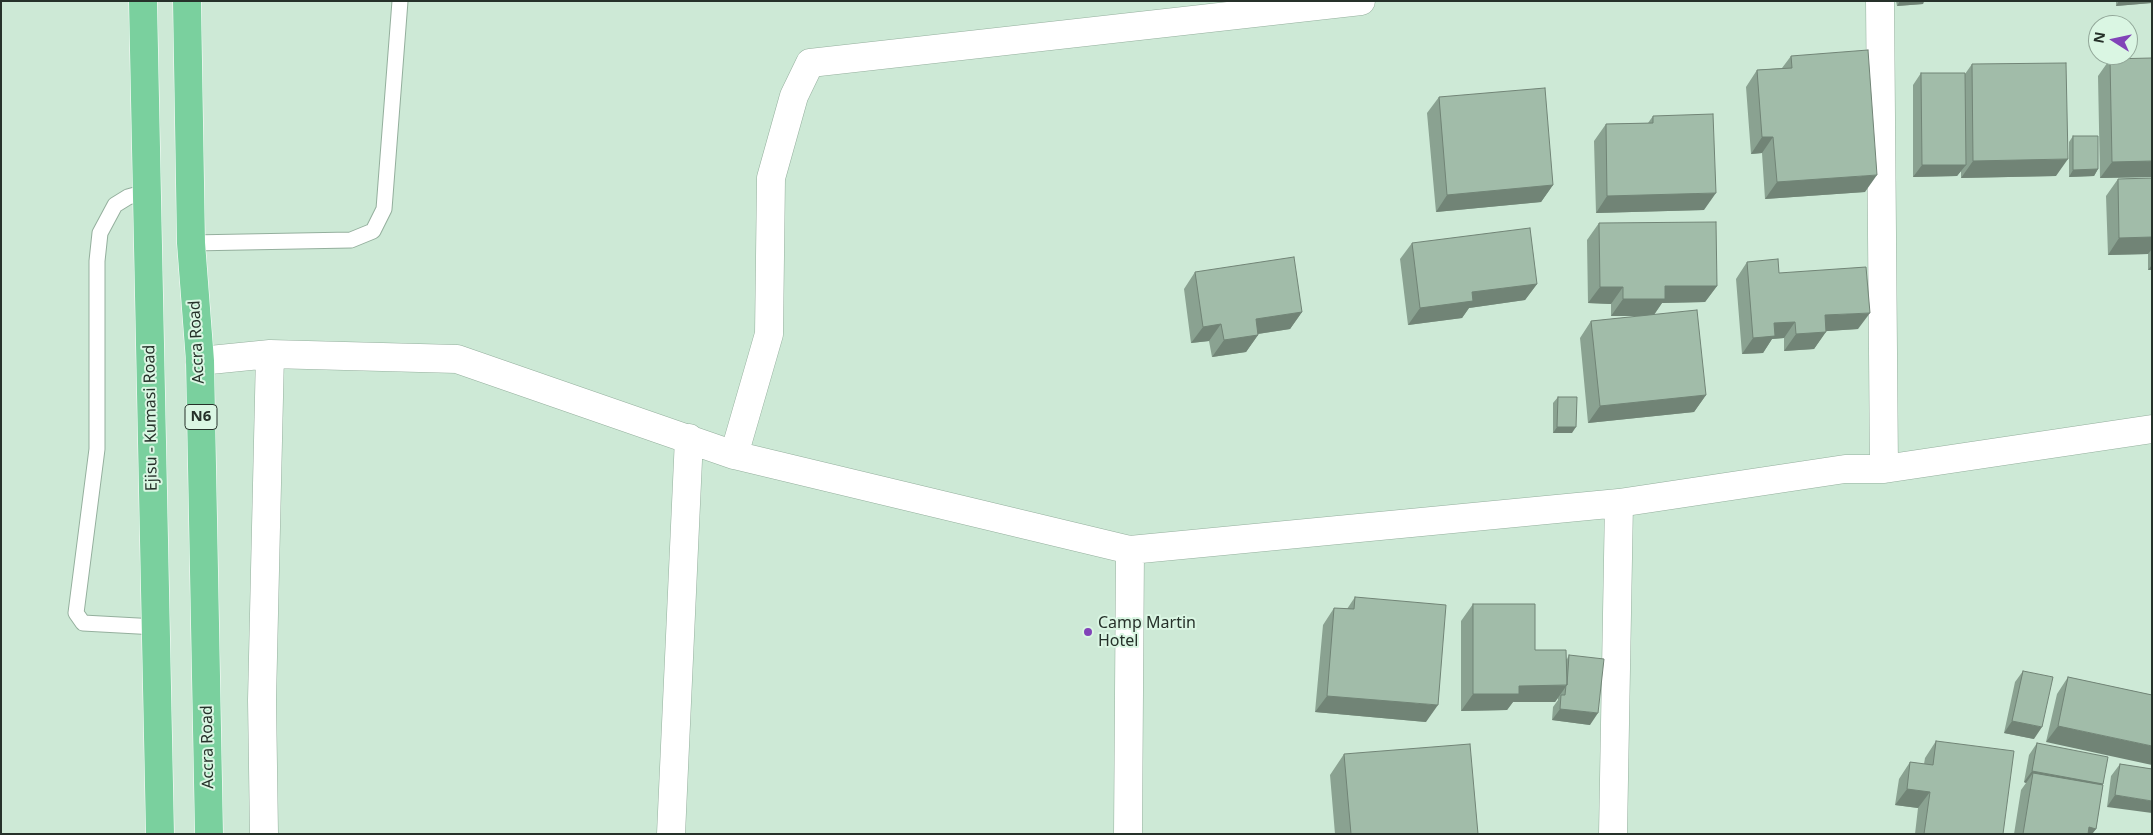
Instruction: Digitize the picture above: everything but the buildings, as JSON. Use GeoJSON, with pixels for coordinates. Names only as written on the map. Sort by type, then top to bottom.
{"type":"FeatureCollection","features":[{"type":"Feature","properties":{"kind":"highway","name":"Ejisu - Kumasi Road"},"geometry":{"type":"LineString","coordinates":[[143,1],[160,834]]}},
{"type":"Feature","properties":{"kind":"highway","name":"Accra Road"},"geometry":{"type":"LineString","coordinates":[[187,1],[191,243],[200,361],[210,834]]}},
{"type":"Feature","properties":{"kind":"street"},"geometry":{"type":"LineString","coordinates":[[734,455],[769,334],[771,178],[794,96],[810,63],[1361,1]]}},
{"type":"Feature","properties":{"kind":"street"},"geometry":{"type":"LineString","coordinates":[[1880,1],[1884,469]]}},
{"type":"Feature","properties":{"kind":"street"},"geometry":{"type":"LineString","coordinates":[[200,361],[270,354],[457,359],[734,455],[1130,550],[1619,503],[1845,469],[1884,469],[2152,429]]}},
{"type":"Feature","properties":{"kind":"street"},"geometry":{"type":"LineString","coordinates":[[264,834],[262,700],[270,354]]}},
{"type":"Feature","properties":{"kind":"street"},"geometry":{"type":"LineString","coordinates":[[671,834],[689,438]]}},
{"type":"Feature","properties":{"kind":"street"},"geometry":{"type":"LineString","coordinates":[[1613,834],[1619,503]]}},
{"type":"Feature","properties":{"kind":"street"},"geometry":{"type":"LineString","coordinates":[[1128,834],[1130,550]]}},
{"type":"Feature","properties":{"kind":"lane"},"geometry":{"type":"LineString","coordinates":[[191,243],[351,240],[373,231],[384,209],[400,1]]}},
{"type":"Feature","properties":{"kind":"lane"},"geometry":{"type":"LineString","coordinates":[[146,192],[128,197],[114,205],[100,233],[97,261],[97,449],[76,613],[83,623],[156,627]]}},
{"type":"Feature","properties":{"kind":"place","name":"Camp Martin Hotel"},"geometry":{"type":"Point","coordinates":[1088,632]}}]}
